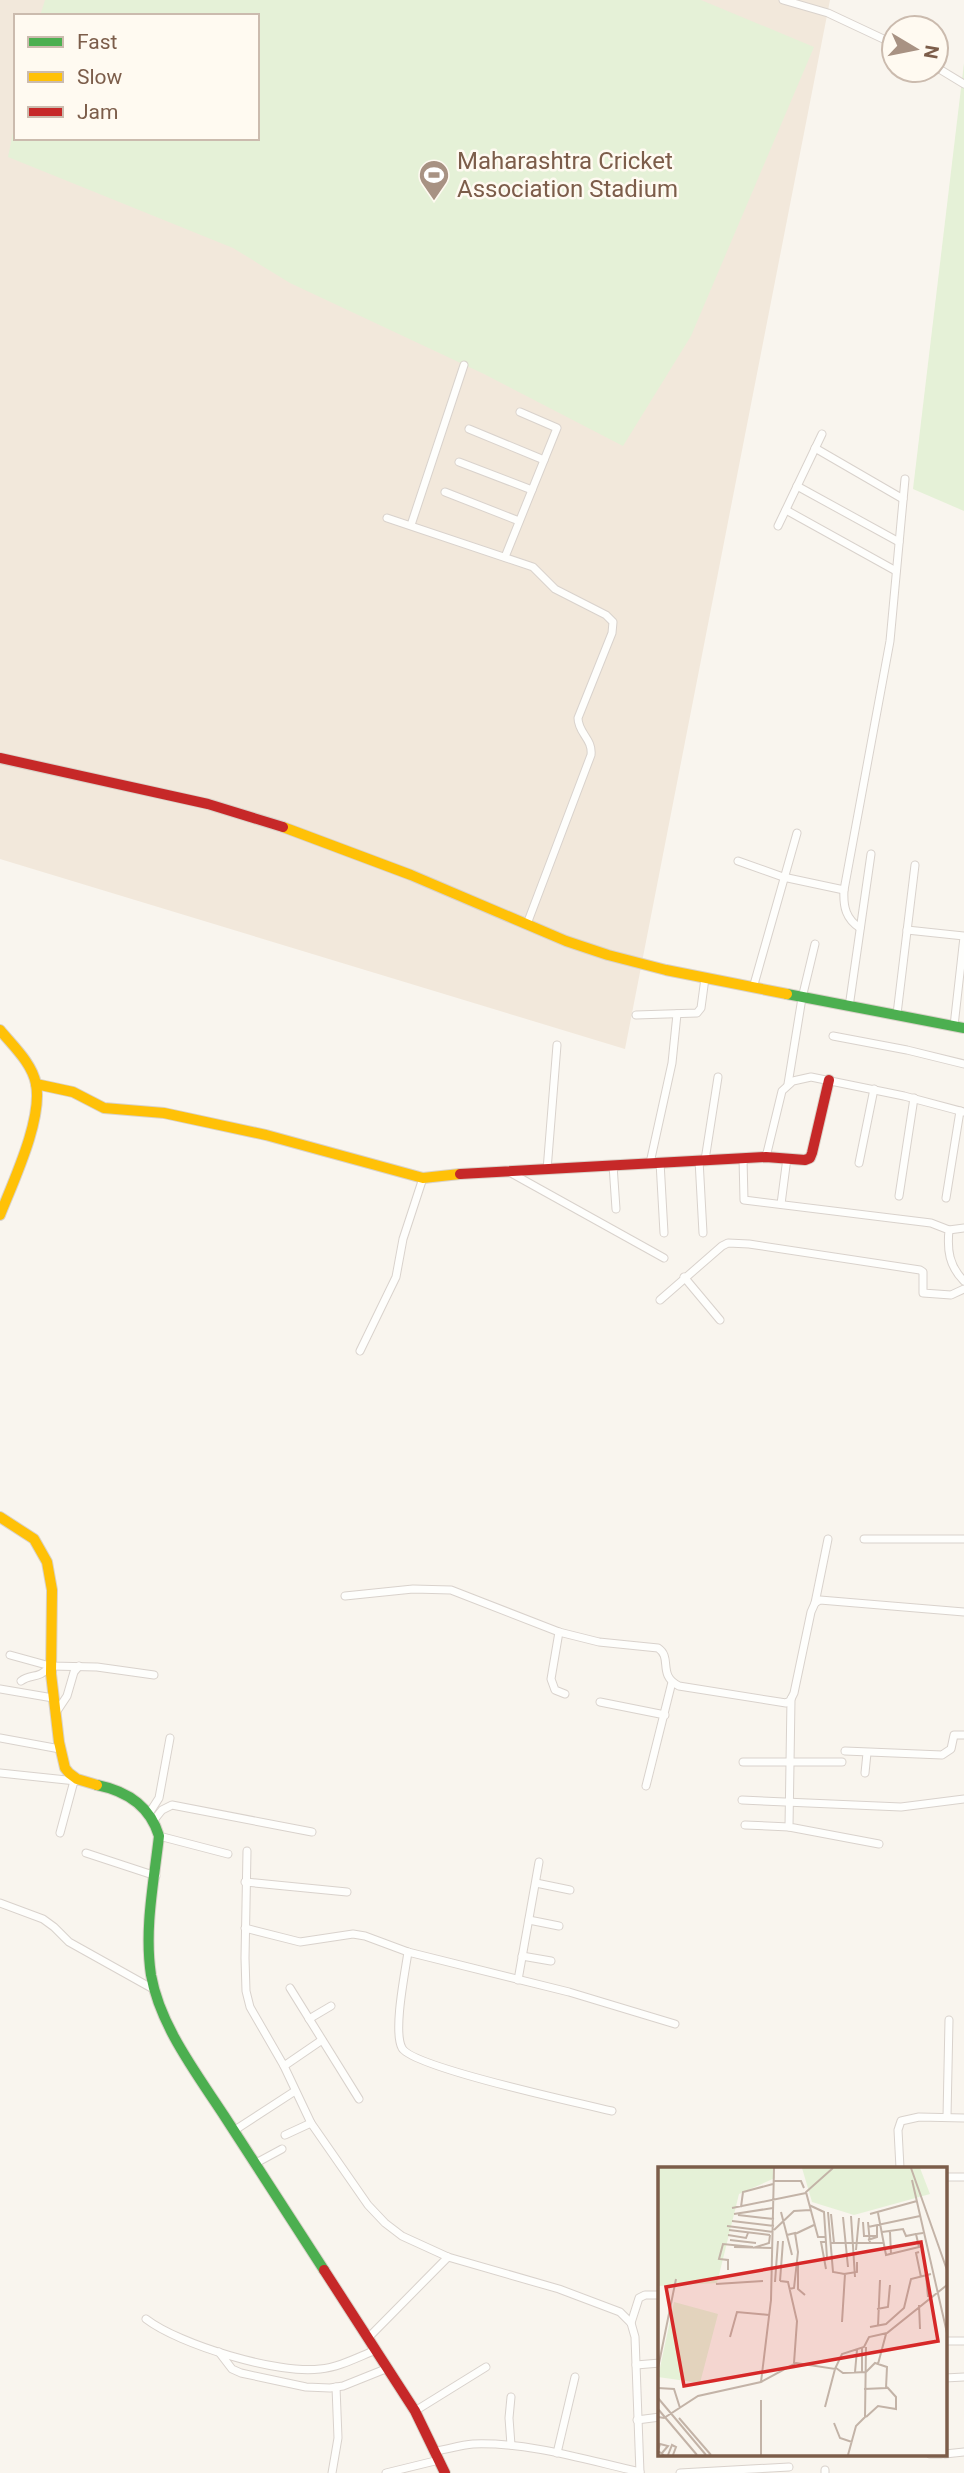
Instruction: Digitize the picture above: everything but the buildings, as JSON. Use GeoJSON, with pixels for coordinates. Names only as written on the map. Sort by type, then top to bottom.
{"type":"FeatureCollection","features":[{"type":"Feature","properties":{"kind":"street"},"geometry":{"type":"LineString","coordinates":[[783,0],[828,13],[880,37]]}},
{"type":"Feature","properties":{"kind":"street"},"geometry":{"type":"LineString","coordinates":[[411,525],[464,365]]}},
{"type":"Feature","properties":{"kind":"street"},"geometry":{"type":"LineString","coordinates":[[505,557],[557,428],[520,412]]}},
{"type":"Feature","properties":{"kind":"street"},"geometry":{"type":"LineString","coordinates":[[469,429],[544,460]]}},
{"type":"Feature","properties":{"kind":"street"},"geometry":{"type":"LineString","coordinates":[[778,526],[822,434]]}},
{"type":"Feature","properties":{"kind":"street"},"geometry":{"type":"LineString","coordinates":[[815,448],[903,499]]}},
{"type":"Feature","properties":{"kind":"street"},"geometry":{"type":"LineString","coordinates":[[459,463],[532,490]]}},
{"type":"Feature","properties":{"kind":"street"},"geometry":{"type":"LineString","coordinates":[[860,928],[851,922],[846,913],[844,890],[884,674],[905,479]]}},
{"type":"Feature","properties":{"kind":"street"},"geometry":{"type":"LineString","coordinates":[[797,486],[899,542]]}},
{"type":"Feature","properties":{"kind":"street"},"geometry":{"type":"LineString","coordinates":[[444,492],[519,521]]}},
{"type":"Feature","properties":{"kind":"street"},"geometry":{"type":"LineString","coordinates":[[786,510],[896,571]]}},
{"type":"Feature","properties":{"kind":"street"},"geometry":{"type":"LineString","coordinates":[[387,517],[533,568],[555,589],[611,619],[613,627],[578,718],[578,724],[592,744],[592,755],[527,924]]}},
{"type":"Feature","properties":{"kind":"street"},"geometry":{"type":"LineString","coordinates":[[0,758],[208,804],[262,820],[411,875],[608,956],[802,998],[959,1027],[964,937],[907,930]]}},
{"type":"Feature","properties":{"kind":"street"},"geometry":{"type":"LineString","coordinates":[[753,988],[797,833]]}},
{"type":"Feature","properties":{"kind":"street"},"geometry":{"type":"LineString","coordinates":[[849,1007],[871,854]]}},
{"type":"Feature","properties":{"kind":"street"},"geometry":{"type":"LineString","coordinates":[[738,861],[783,877],[844,890]]}},
{"type":"Feature","properties":{"kind":"street"},"geometry":{"type":"LineString","coordinates":[[897,1014],[915,865]]}},
{"type":"Feature","properties":{"kind":"street"},"geometry":{"type":"LineString","coordinates":[[788,1084],[802,998],[815,944]]}},
{"type":"Feature","properties":{"kind":"street"},"geometry":{"type":"LineString","coordinates":[[636,1015],[697,1013],[701,1008],[705,978]]}},
{"type":"Feature","properties":{"kind":"street"},"geometry":{"type":"LineString","coordinates":[[664,1233],[655,1163],[672,1063],[677,1014]]}},
{"type":"Feature","properties":{"kind":"street"},"geometry":{"type":"LineString","coordinates":[[0,1030],[19,1054],[36,1084],[35,1110],[15,1177],[0,1215]]}},
{"type":"Feature","properties":{"kind":"street"},"geometry":{"type":"LineString","coordinates":[[833,1036],[964,1064]]}},
{"type":"Feature","properties":{"kind":"street"},"geometry":{"type":"LineString","coordinates":[[547,1170],[556,1045]]}},
{"type":"Feature","properties":{"kind":"street"},"geometry":{"type":"LineString","coordinates":[[703,1233],[702,1160],[718,1077]]}},
{"type":"Feature","properties":{"kind":"street"},"geometry":{"type":"LineString","coordinates":[[766,1157],[782,1091],[788,1084],[803,1077],[914,1098],[962,1112],[946,1198]]}},
{"type":"Feature","properties":{"kind":"street"},"geometry":{"type":"LineString","coordinates":[[36,1084],[73,1093],[104,1108],[164,1113],[266,1135],[423,1178],[475,1172],[743,1158],[805,1160],[810,1158],[812,1153],[829,1080]]}},
{"type":"Feature","properties":{"kind":"street"},"geometry":{"type":"LineString","coordinates":[[859,1163],[874,1089]]}},
{"type":"Feature","properties":{"kind":"street"},"geometry":{"type":"LineString","coordinates":[[899,1196],[914,1098]]}},
{"type":"Feature","properties":{"kind":"street"},"geometry":{"type":"LineString","coordinates":[[743,1158],[744,1200],[931,1223],[949,1230],[964,1228]]}},
{"type":"Feature","properties":{"kind":"street"},"geometry":{"type":"LineString","coordinates":[[781,1204],[787,1158]]}},
{"type":"Feature","properties":{"kind":"street"},"geometry":{"type":"LineString","coordinates":[[613,1165],[616,1209]]}},
{"type":"Feature","properties":{"kind":"street"},"geometry":{"type":"LineString","coordinates":[[510,1172],[664,1258]]}},
{"type":"Feature","properties":{"kind":"street"},"geometry":{"type":"LineString","coordinates":[[360,1350],[396,1277],[403,1239],[423,1178]]}},
{"type":"Feature","properties":{"kind":"street"},"geometry":{"type":"LineString","coordinates":[[949,1230],[950,1263],[964,1281]]}},
{"type":"Feature","properties":{"kind":"street"},"geometry":{"type":"LineString","coordinates":[[660,1300],[722,1246],[738,1243],[920,1269],[923,1272],[923,1293],[951,1295],[964,1289]]}},
{"type":"Feature","properties":{"kind":"street"},"geometry":{"type":"LineString","coordinates":[[684,1277],[720,1320]]}},
{"type":"Feature","properties":{"kind":"street"},"geometry":{"type":"LineString","coordinates":[[0,1517],[34,1539],[42,1548],[48,1563],[51,1581],[50,1666],[55,1714],[65,1768],[69,1776],[76,1781]]}},
{"type":"Feature","properties":{"kind":"street"},"geometry":{"type":"LineString","coordinates":[[789,1827],[791,1699],[828,1539]]}},
{"type":"Feature","properties":{"kind":"street"},"geometry":{"type":"LineString","coordinates":[[864,1539],[964,1539]]}},
{"type":"Feature","properties":{"kind":"street"},"geometry":{"type":"LineString","coordinates":[[345,1596],[413,1589],[451,1590],[468,1595],[506,1614],[559,1632],[599,1642],[658,1648],[665,1656],[666,1674],[672,1682],[690,1688],[786,1703],[791,1699]]}},
{"type":"Feature","properties":{"kind":"street"},"geometry":{"type":"LineString","coordinates":[[815,1603],[827,1599],[964,1612]]}},
{"type":"Feature","properties":{"kind":"street"},"geometry":{"type":"LineString","coordinates":[[559,1632],[551,1679],[555,1690],[565,1694]]}},
{"type":"Feature","properties":{"kind":"street"},"geometry":{"type":"LineString","coordinates":[[10,1655],[50,1666],[79,1666],[154,1675]]}},
{"type":"Feature","properties":{"kind":"street"},"geometry":{"type":"LineString","coordinates":[[21,1681],[40,1675],[50,1666]]}},
{"type":"Feature","properties":{"kind":"street"},"geometry":{"type":"LineString","coordinates":[[55,1714],[67,1696],[74,1672],[79,1666]]}},
{"type":"Feature","properties":{"kind":"street"},"geometry":{"type":"LineString","coordinates":[[646,1786],[672,1682]]}},
{"type":"Feature","properties":{"kind":"street"},"geometry":{"type":"LineString","coordinates":[[0,1689],[53,1698]]}},
{"type":"Feature","properties":{"kind":"street"},"geometry":{"type":"LineString","coordinates":[[600,1702],[665,1715]]}},
{"type":"Feature","properties":{"kind":"street"},"geometry":{"type":"LineString","coordinates":[[845,1751],[942,1755],[949,1753],[954,1735],[964,1735]]}},
{"type":"Feature","properties":{"kind":"street"},"geometry":{"type":"LineString","coordinates":[[0,1738],[60,1749]]}},
{"type":"Feature","properties":{"kind":"street"},"geometry":{"type":"LineString","coordinates":[[152,1816],[159,1798],[170,1738]]}},
{"type":"Feature","properties":{"kind":"street"},"geometry":{"type":"LineString","coordinates":[[865,1773],[867,1753]]}},
{"type":"Feature","properties":{"kind":"street"},"geometry":{"type":"LineString","coordinates":[[743,1762],[842,1762]]}},
{"type":"Feature","properties":{"kind":"street"},"geometry":{"type":"LineString","coordinates":[[0,1773],[76,1781],[118,1790],[152,1816],[159,1836],[150,1947],[155,1990],[184,2052],[415,2411],[438,2455],[444,2473]]}},
{"type":"Feature","properties":{"kind":"street"},"geometry":{"type":"LineString","coordinates":[[60,1833],[76,1781]]}},
{"type":"Feature","properties":{"kind":"street"},"geometry":{"type":"LineString","coordinates":[[743,1800],[901,1807],[964,1799]]}},
{"type":"Feature","properties":{"kind":"street"},"geometry":{"type":"LineString","coordinates":[[152,1816],[172,1805],[312,1832]]}},
{"type":"Feature","properties":{"kind":"street"},"geometry":{"type":"LineString","coordinates":[[745,1825],[789,1827],[879,1844]]}},
{"type":"Feature","properties":{"kind":"street"},"geometry":{"type":"LineString","coordinates":[[159,1836],[228,1854]]}},
{"type":"Feature","properties":{"kind":"street"},"geometry":{"type":"LineString","coordinates":[[247,1851],[245,1978],[250,2007],[284,2066],[311,2123],[368,2205],[385,2223],[410,2239],[448,2257],[521,2277],[620,2312],[631,2323],[635,2337],[640,2472],[511,2445],[470,2444],[386,2473]]}},
{"type":"Feature","properties":{"kind":"street"},"geometry":{"type":"LineString","coordinates":[[86,1853],[156,1876]]}},
{"type":"Feature","properties":{"kind":"street"},"geometry":{"type":"LineString","coordinates":[[518,1980],[539,1862]]}},
{"type":"Feature","properties":{"kind":"street"},"geometry":{"type":"LineString","coordinates":[[245,1882],[347,1892]]}},
{"type":"Feature","properties":{"kind":"street"},"geometry":{"type":"LineString","coordinates":[[536,1883],[570,1889]]}},
{"type":"Feature","properties":{"kind":"street"},"geometry":{"type":"LineString","coordinates":[[0,1903],[43,1919],[69,1942],[155,1990]]}},
{"type":"Feature","properties":{"kind":"street"},"geometry":{"type":"LineString","coordinates":[[529,1920],[559,1926]]}},
{"type":"Feature","properties":{"kind":"street"},"geometry":{"type":"LineString","coordinates":[[245,1928],[300,1942],[353,1934],[365,1936],[408,1952],[569,1992],[675,2024]]}},
{"type":"Feature","properties":{"kind":"street"},"geometry":{"type":"LineString","coordinates":[[408,1952],[400,2019],[401,2047],[405,2053],[443,2069],[612,2111]]}},
{"type":"Feature","properties":{"kind":"street"},"geometry":{"type":"LineString","coordinates":[[522,1956],[551,1961]]}},
{"type":"Feature","properties":{"kind":"street"},"geometry":{"type":"LineString","coordinates":[[290,1988],[359,2099]]}},
{"type":"Feature","properties":{"kind":"street"},"geometry":{"type":"LineString","coordinates":[[309,2019],[331,2006]]}},
{"type":"Feature","properties":{"kind":"street"},"geometry":{"type":"LineString","coordinates":[[947,2117],[949,2020]]}},
{"type":"Feature","properties":{"kind":"street"},"geometry":{"type":"LineString","coordinates":[[284,2066],[322,2040]]}},
{"type":"Feature","properties":{"kind":"street"},"geometry":{"type":"LineString","coordinates":[[235,2130],[295,2091]]}},
{"type":"Feature","properties":{"kind":"street"},"geometry":{"type":"LineString","coordinates":[[900,2167],[898,2130],[901,2121],[919,2117],[964,2118]]}},
{"type":"Feature","properties":{"kind":"street"},"geometry":{"type":"LineString","coordinates":[[285,2136],[311,2123]]}},
{"type":"Feature","properties":{"kind":"street"},"geometry":{"type":"LineString","coordinates":[[256,2163],[282,2150]]}},
{"type":"Feature","properties":{"kind":"street"},"geometry":{"type":"LineString","coordinates":[[946,2177],[964,2177]]}},
{"type":"Feature","properties":{"kind":"street"},"geometry":{"type":"LineString","coordinates":[[369,2338],[448,2257]]}},
{"type":"Feature","properties":{"kind":"street"},"geometry":{"type":"LineString","coordinates":[[631,2323],[639,2298],[658,2295]]}},
{"type":"Feature","properties":{"kind":"street"},"geometry":{"type":"LineString","coordinates":[[146,2319],[168,2334],[273,2365],[318,2370],[341,2365],[376,2350]]}},
{"type":"Feature","properties":{"kind":"street"},"geometry":{"type":"LineString","coordinates":[[946,2341],[964,2341]]}},
{"type":"Feature","properties":{"kind":"street"},"geometry":{"type":"LineString","coordinates":[[219,2351],[232,2369],[241,2373],[306,2387],[336,2387],[388,2368]]}},
{"type":"Feature","properties":{"kind":"street"},"geometry":{"type":"LineString","coordinates":[[636,2365],[658,2364]]}},
{"type":"Feature","properties":{"kind":"street"},"geometry":{"type":"LineString","coordinates":[[415,2411],[486,2367]]}},
{"type":"Feature","properties":{"kind":"street"},"geometry":{"type":"LineString","coordinates":[[557,2453],[575,2377]]}},
{"type":"Feature","properties":{"kind":"street"},"geometry":{"type":"LineString","coordinates":[[946,2378],[964,2377]]}},
{"type":"Feature","properties":{"kind":"street"},"geometry":{"type":"LineString","coordinates":[[332,2473],[338,2438],[336,2387]]}},
{"type":"Feature","properties":{"kind":"street"},"geometry":{"type":"LineString","coordinates":[[511,2397],[511,2445]]}},
{"type":"Feature","properties":{"kind":"street"},"geometry":{"type":"LineString","coordinates":[[638,2420],[658,2417]]}},
{"type":"Feature","properties":{"kind":"street"},"geometry":{"type":"LineString","coordinates":[[946,2454],[964,2452]]}},
{"type":"Feature","properties":{"kind":"street"},"geometry":{"type":"LineString","coordinates":[[680,2473],[789,2467]]}},
{"type":"Feature","properties":{"kind":"shaded area"},"geometry":{"type":"Polygon","coordinates":[[[0,0],[830,0],[625,1049],[0,859],[0,0]]]}},
{"type":"Feature","properties":{"kind":"green space","name":"Maharashtra Cricket Association Stadium"},"geometry":{"type":"Polygon","coordinates":[[[45,0],[701,0],[814,47],[691,336],[623,446],[484,374],[290,283],[233,248],[8,157],[14,128],[14,140],[259,140],[259,14],[41,14],[45,0]]]}},
{"type":"Feature","properties":{"kind":"green space"},"geometry":{"type":"Polygon","coordinates":[[[964,63],[964,511],[913,489],[964,63]]]}},
{"type":"Feature","properties":{"kind":"traffic: fast"},"geometry":{"type":"LineString","coordinates":[[787,994],[964,1028]]}},
{"type":"Feature","properties":{"kind":"traffic: fast"},"geometry":{"type":"LineString","coordinates":[[97,1785],[118,1791],[136,1801],[150,1816],[159,1836],[151,1905],[149,1958],[162,2013],[192,2067],[324,2270]]}},
{"type":"Feature","properties":{"kind":"traffic: slow"},"geometry":{"type":"LineString","coordinates":[[283,827],[411,875],[566,941],[608,955],[666,970],[787,994]]}},
{"type":"Feature","properties":{"kind":"traffic: slow"},"geometry":{"type":"LineString","coordinates":[[0,1030],[31,1069],[37,1098],[26,1150],[0,1215]]}},
{"type":"Feature","properties":{"kind":"traffic: slow"},"geometry":{"type":"LineString","coordinates":[[36,1084],[73,1092],[104,1108],[164,1113],[266,1135],[423,1178],[460,1174]]}},
{"type":"Feature","properties":{"kind":"traffic: slow"},"geometry":{"type":"LineString","coordinates":[[0,1517],[34,1539],[47,1562],[52,1590],[51,1674],[59,1742],[65,1768],[69,1773],[77,1779],[97,1785]]}},
{"type":"Feature","properties":{"kind":"traffic: jam"},"geometry":{"type":"LineString","coordinates":[[0,758],[208,804],[283,827]]}},
{"type":"Feature","properties":{"kind":"traffic: jam"},"geometry":{"type":"LineString","coordinates":[[460,1174],[766,1157],[805,1160],[810,1158],[812,1153],[829,1080]]}},
{"type":"Feature","properties":{"kind":"traffic: jam"},"geometry":{"type":"LineString","coordinates":[[324,2270],[415,2411],[445,2473]]}},
{"type":"Feature","properties":{"kind":"place","name":"Maharashtra Cricket Association Stadium"},"geometry":{"type":"Point","coordinates":[434,202]}}]}
